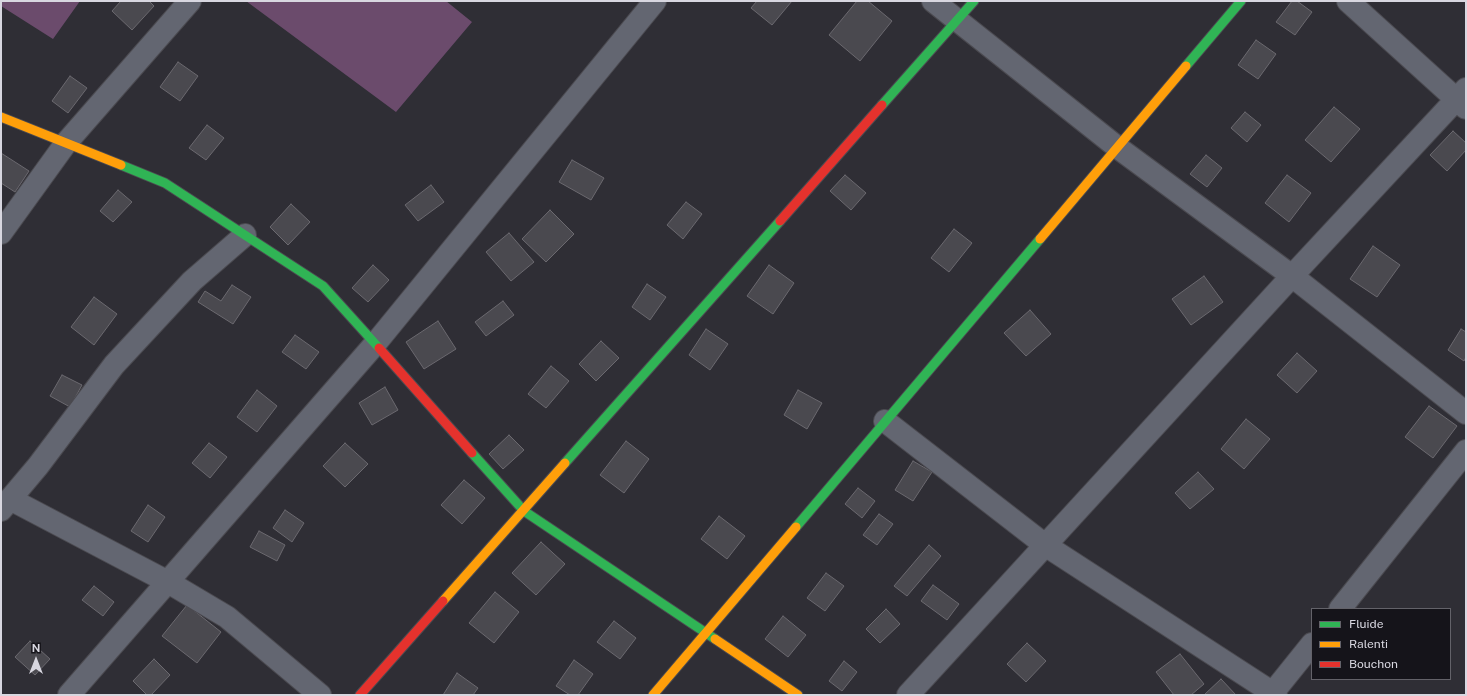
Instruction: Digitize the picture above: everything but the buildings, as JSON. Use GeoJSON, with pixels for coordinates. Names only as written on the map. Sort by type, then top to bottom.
{"type":"FeatureCollection","features":[{"type":"Feature","properties":{"kind":"street"},"geometry":{"type":"LineString","coordinates":[[1,233],[66,143],[190,1]]}},
{"type":"Feature","properties":{"kind":"street"},"geometry":{"type":"LineString","coordinates":[[69,695],[375,344],[655,1]]}},
{"type":"Feature","properties":{"kind":"street"},"geometry":{"type":"LineString","coordinates":[[933,1],[958,19],[1116,147],[1292,276],[1466,413]]}},
{"type":"Feature","properties":{"kind":"street"},"geometry":{"type":"LineString","coordinates":[[360,695],[974,1]]}},
{"type":"Feature","properties":{"kind":"street"},"geometry":{"type":"LineString","coordinates":[[653,695],[1241,1]]}},
{"type":"Feature","properties":{"kind":"street"},"geometry":{"type":"LineString","coordinates":[[908,695],[1292,276],[1463,99],[1348,1]]}},
{"type":"Feature","properties":{"kind":"street"},"geometry":{"type":"LineString","coordinates":[[1,117],[165,183],[323,286],[524,511],[798,695]]}},
{"type":"Feature","properties":{"kind":"street"},"geometry":{"type":"LineString","coordinates":[[245,235],[192,282],[114,365],[38,466],[6,504],[168,582],[227,617],[320,695]]}},
{"type":"Feature","properties":{"kind":"street"},"geometry":{"type":"LineString","coordinates":[[885,421],[1046,544],[1273,694],[1311,645]]}},
{"type":"Feature","properties":{"kind":"street"},"geometry":{"type":"LineString","coordinates":[[1341,608],[1466,451]]}},
{"type":"Feature","properties":{"kind":"shaded area"},"geometry":{"type":"Polygon","coordinates":[[[1,1],[80,1],[53,39],[1,6],[1,1]]]}},
{"type":"Feature","properties":{"kind":"shaded area"},"geometry":{"type":"Polygon","coordinates":[[[246,1],[446,1],[472,22],[396,112],[246,1]]]}},
{"type":"Feature","properties":{"kind":"traffic: fast"},"geometry":{"type":"LineString","coordinates":[[882,105],[974,1]]}},
{"type":"Feature","properties":{"kind":"traffic: fast"},"geometry":{"type":"LineString","coordinates":[[1186,66],[1241,1]]}},
{"type":"Feature","properties":{"kind":"traffic: fast"},"geometry":{"type":"LineString","coordinates":[[121,165],[165,183],[323,286],[379,348]]}},
{"type":"Feature","properties":{"kind":"traffic: fast"},"geometry":{"type":"LineString","coordinates":[[565,463],[780,221]]}},
{"type":"Feature","properties":{"kind":"traffic: fast"},"geometry":{"type":"LineString","coordinates":[[796,527],[1040,239]]}},
{"type":"Feature","properties":{"kind":"traffic: fast"},"geometry":{"type":"LineString","coordinates":[[472,453],[524,511],[715,639]]}},
{"type":"Feature","properties":{"kind":"traffic: slow"},"geometry":{"type":"LineString","coordinates":[[1040,239],[1186,66]]}},
{"type":"Feature","properties":{"kind":"traffic: slow"},"geometry":{"type":"LineString","coordinates":[[1,117],[121,165]]}},
{"type":"Feature","properties":{"kind":"traffic: slow"},"geometry":{"type":"LineString","coordinates":[[443,601],[565,463]]}},
{"type":"Feature","properties":{"kind":"traffic: slow"},"geometry":{"type":"LineString","coordinates":[[653,695],[796,527]]}},
{"type":"Feature","properties":{"kind":"traffic: slow"},"geometry":{"type":"LineString","coordinates":[[715,639],[798,695]]}},
{"type":"Feature","properties":{"kind":"traffic: jam"},"geometry":{"type":"LineString","coordinates":[[780,221],[882,105]]}},
{"type":"Feature","properties":{"kind":"traffic: jam"},"geometry":{"type":"LineString","coordinates":[[379,348],[472,453]]}},
{"type":"Feature","properties":{"kind":"traffic: jam"},"geometry":{"type":"LineString","coordinates":[[360,695],[443,601]]}}]}
